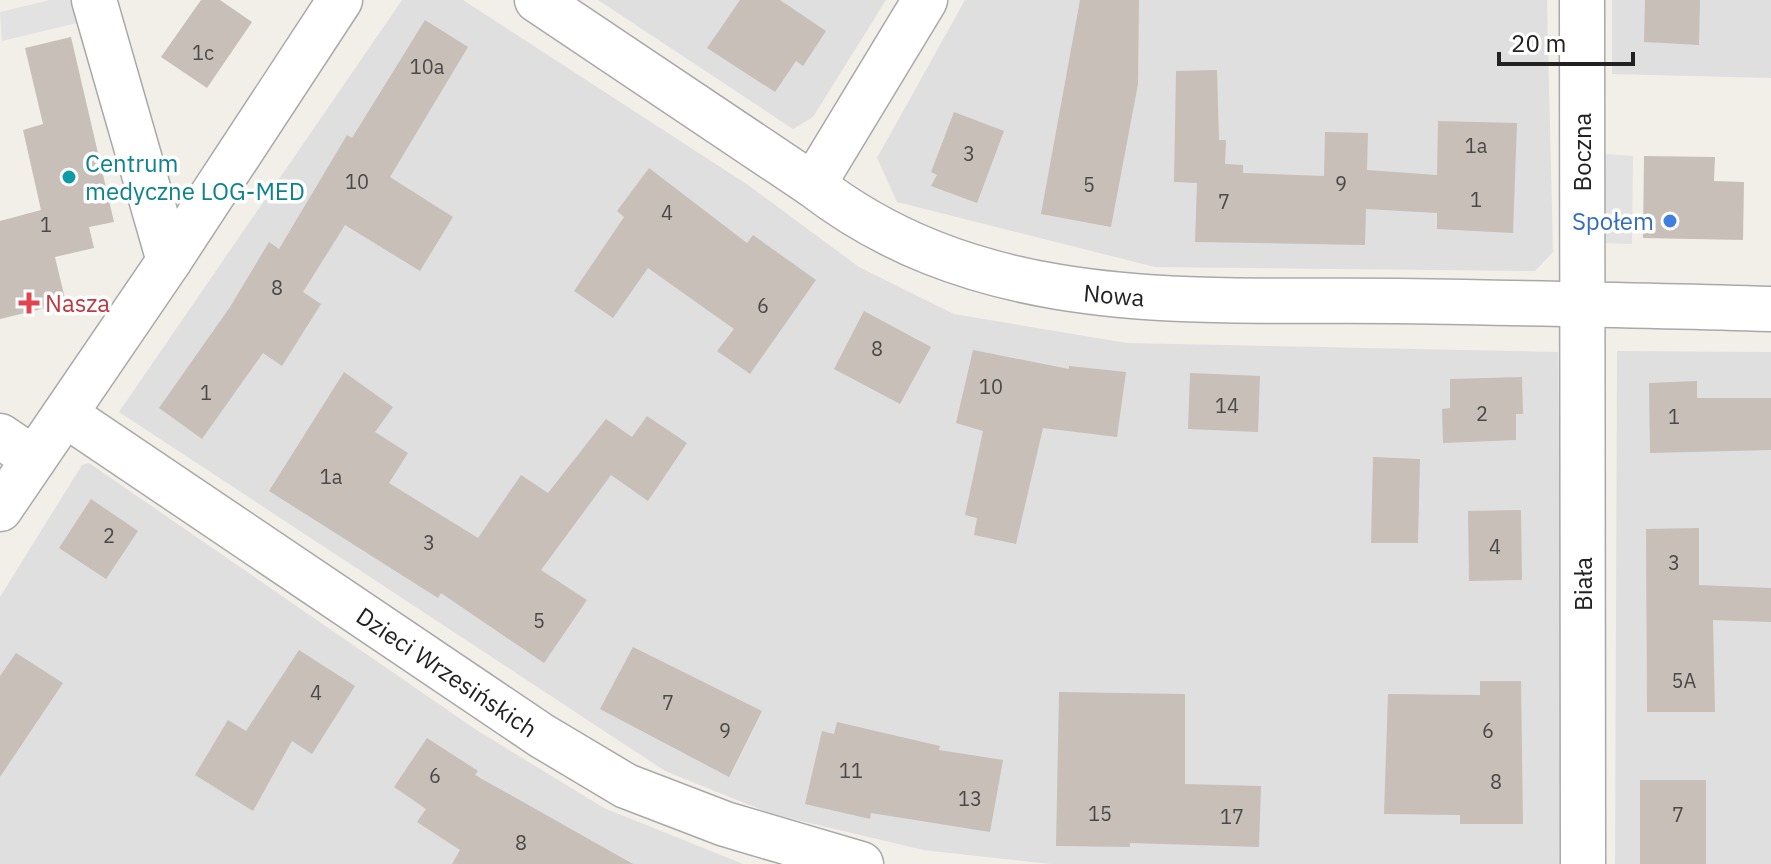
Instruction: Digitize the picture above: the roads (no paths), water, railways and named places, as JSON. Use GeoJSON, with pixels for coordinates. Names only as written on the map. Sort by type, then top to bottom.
{"type":"FeatureCollection","features":[{"type":"Feature","properties":{"kind":"street"},"geometry":{"type":"LineString","coordinates":[[94,0],[169,261]]}},
{"type":"Feature","properties":{"kind":"street"},"geometry":{"type":"LineString","coordinates":[[0,509],[17,448],[66,415],[340,0]]}},
{"type":"Feature","properties":{"kind":"street","name":"Nowa"},"geometry":{"type":"LineString","coordinates":[[537,0],[853,215],[901,241],[1051,288],[1102,296],[1771,309]]}},
{"type":"Feature","properties":{"kind":"street"},"geometry":{"type":"LineString","coordinates":[[813,185],[925,0]]}},
{"type":"Feature","properties":{"kind":"street","name":"Boczna"},"geometry":{"type":"LineString","coordinates":[[1582,0],[1583,303]]}},
{"type":"Feature","properties":{"kind":"street","name":"Biała"},"geometry":{"type":"LineString","coordinates":[[1583,303],[1583,864]]}},
{"type":"Feature","properties":{"kind":"street","name":"Dzieci Wrzesińskich"},"geometry":{"type":"LineString","coordinates":[[66,415],[542,736],[626,786],[725,824],[861,864]]}},
{"type":"Feature","properties":{"kind":"place","name":"Centrum medyczne LOG-MED"},"geometry":{"type":"Point","coordinates":[69,177]}},
{"type":"Feature","properties":{"kind":"place","name":"Społem"},"geometry":{"type":"Point","coordinates":[1670,221]}},
{"type":"Feature","properties":{"kind":"place","name":"Nasza"},"geometry":{"type":"Point","coordinates":[29,303]}}]}
